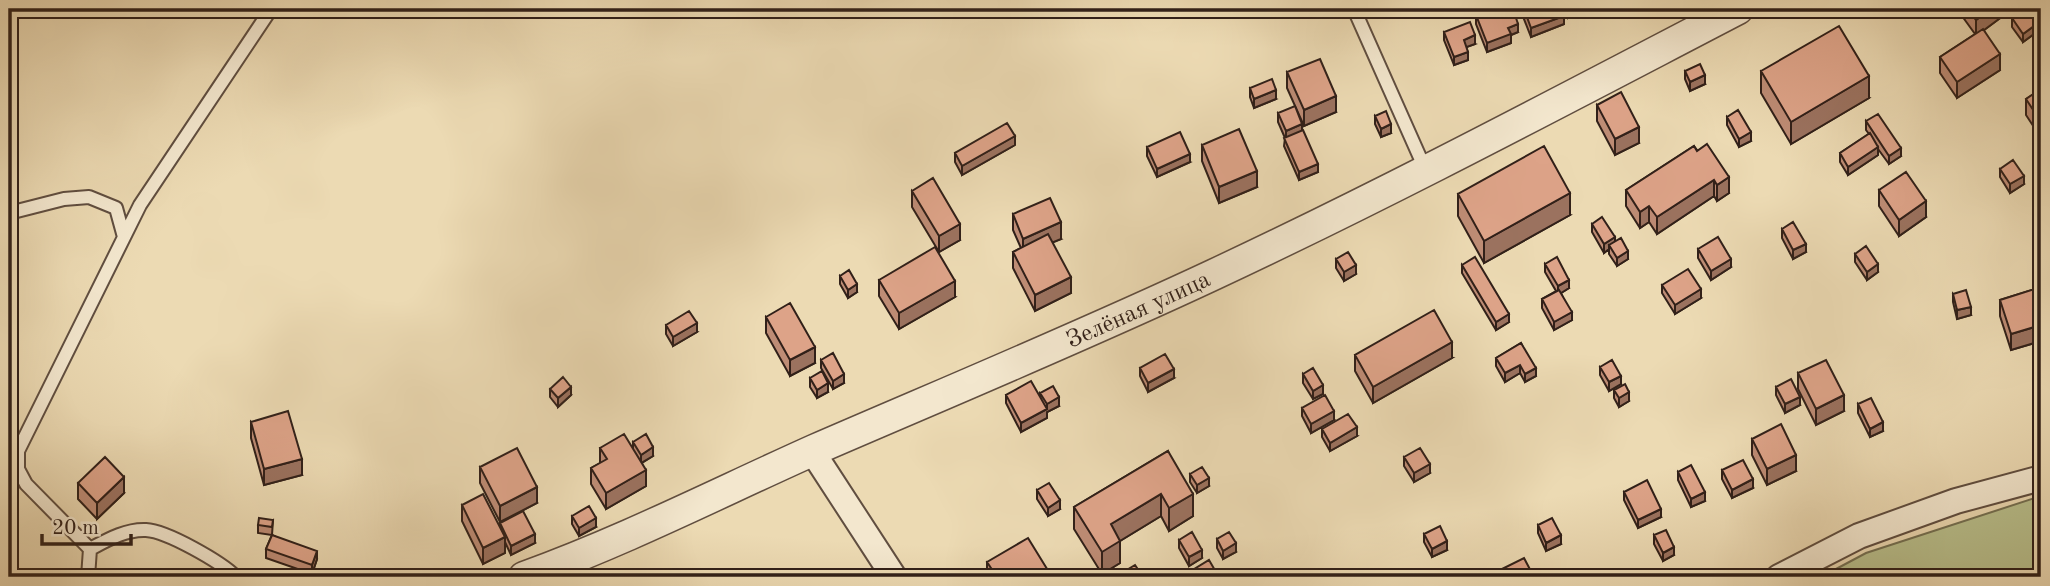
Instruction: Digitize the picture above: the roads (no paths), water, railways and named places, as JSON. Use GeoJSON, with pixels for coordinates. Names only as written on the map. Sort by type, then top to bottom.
{"type":"FeatureCollection","features":[{"type":"Feature","properties":{"kind":"street","name":"Зелёная улица"},"geometry":{"type":"LineString","coordinates":[[524,577],[641,530],[812,451],[1068,342],[1230,267],[1426,171],[1738,9]]}},
{"type":"Feature","properties":{"kind":"street"},"geometry":{"type":"LineString","coordinates":[[812,451],[894,577]]}},
{"type":"Feature","properties":{"kind":"street"},"geometry":{"type":"LineString","coordinates":[[1779,577],[1859,536],[1956,502],[2041,478]]}},
{"type":"Feature","properties":{"kind":"lane"},"geometry":{"type":"LineString","coordinates":[[88,577],[90,549],[26,484],[18,469],[18,451],[140,205],[271,9]]}},
{"type":"Feature","properties":{"kind":"lane"},"geometry":{"type":"LineString","coordinates":[[1354,9],[1426,171]]}},
{"type":"Feature","properties":{"kind":"lane"},"geometry":{"type":"LineString","coordinates":[[9,213],[64,199],[89,197],[116,208],[124,236]]}},
{"type":"Feature","properties":{"kind":"lane"},"geometry":{"type":"LineString","coordinates":[[90,549],[116,536],[147,530],[190,546],[225,566],[236,577]]}}]}
